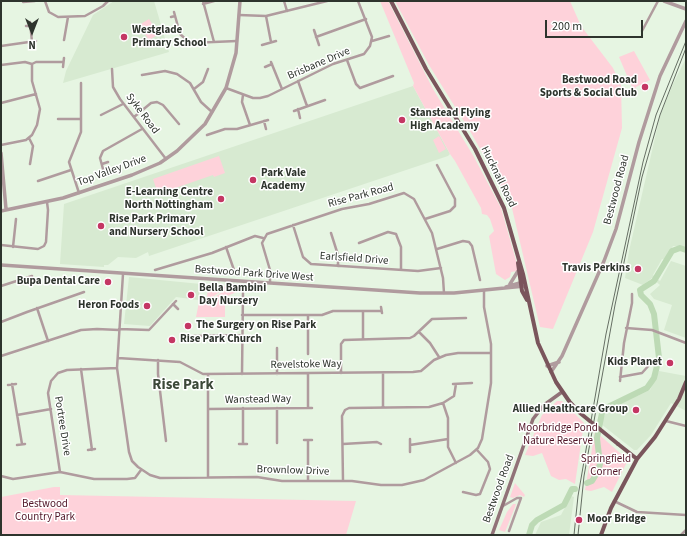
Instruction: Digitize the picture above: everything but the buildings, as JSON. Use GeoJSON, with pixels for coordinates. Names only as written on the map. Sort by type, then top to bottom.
{"type":"FeatureCollection","features":[{"type":"Feature","properties":{"kind":"main road","name":"Hucknall Road"},"geometry":{"type":"LineString","coordinates":[[391,1],[426,69],[463,128],[496,191],[512,234],[523,285]]}},
{"type":"Feature","properties":{"kind":"main road","name":"Hucknall Road"},"geometry":{"type":"LineString","coordinates":[[519,261],[518,271],[528,301],[538,343],[547,366],[562,392]]}},
{"type":"Feature","properties":{"kind":"main road"},"geometry":{"type":"LineString","coordinates":[[601,535],[614,502],[637,459],[679,399],[686,383]]}},
{"type":"Feature","properties":{"kind":"main road"},"geometry":{"type":"LineString","coordinates":[[562,392],[580,413],[637,459]]}},
{"type":"Feature","properties":{"kind":"main road","name":"Bestwood Road"},"geometry":{"type":"LineString","coordinates":[[492,535],[534,419],[544,405],[562,392]]}},
{"type":"Feature","properties":{"kind":"street"},"geometry":{"type":"LineString","coordinates":[[23,2],[35,1]]}},
{"type":"Feature","properties":{"kind":"street"},"geometry":{"type":"LineString","coordinates":[[45,1],[52,16],[68,17],[89,14],[108,1]]}},
{"type":"Feature","properties":{"kind":"street"},"geometry":{"type":"LineString","coordinates":[[214,1],[203,2],[214,42]]}},
{"type":"Feature","properties":{"kind":"street","name":"Top Valley Drive"},"geometry":{"type":"LineString","coordinates":[[1,211],[20,206],[47,202],[132,175],[166,159],[195,135],[213,112],[226,88],[234,65],[238,41],[240,1]]}},
{"type":"Feature","properties":{"kind":"street"},"geometry":{"type":"LineString","coordinates":[[284,1],[287,11]]}},
{"type":"Feature","properties":{"kind":"street"},"geometry":{"type":"LineString","coordinates":[[239,15],[266,16],[327,1]]}},
{"type":"Feature","properties":{"kind":"street"},"geometry":{"type":"LineString","coordinates":[[358,1],[371,32],[372,41],[389,36]]}},
{"type":"Feature","properties":{"kind":"street"},"geometry":{"type":"LineString","coordinates":[[642,31],[658,1]]}},
{"type":"Feature","properties":{"kind":"street"},"geometry":{"type":"LineString","coordinates":[[664,1],[686,9]]}},
{"type":"Feature","properties":{"kind":"street"},"geometry":{"type":"LineString","coordinates":[[174,12],[180,34],[186,41],[195,43],[238,41]]}},
{"type":"Feature","properties":{"kind":"street"},"geometry":{"type":"LineString","coordinates":[[171,17],[175,16]]}},
{"type":"Feature","properties":{"kind":"street"},"geometry":{"type":"LineString","coordinates":[[266,16],[271,42]]}},
{"type":"Feature","properties":{"kind":"street"},"geometry":{"type":"LineString","coordinates":[[64,40],[68,17]]}},
{"type":"Feature","properties":{"kind":"street"},"geometry":{"type":"LineString","coordinates":[[316,37],[366,19]]}},
{"type":"Feature","properties":{"kind":"street","name":"Bestwood Road"},"geometry":{"type":"LineString","coordinates":[[551,372],[559,362],[616,229],[639,142],[660,76],[686,21]]}},
{"type":"Feature","properties":{"kind":"street"},"geometry":{"type":"LineString","coordinates":[[26,26],[30,24],[32,42]]}},
{"type":"Feature","properties":{"kind":"street"},"geometry":{"type":"LineString","coordinates":[[314,30],[319,45]]}},
{"type":"Feature","properties":{"kind":"street"},"geometry":{"type":"LineString","coordinates":[[384,34],[385,38]]}},
{"type":"Feature","properties":{"kind":"street"},"geometry":{"type":"LineString","coordinates":[[262,44],[276,40]]}},
{"type":"Feature","properties":{"kind":"street"},"geometry":{"type":"LineString","coordinates":[[1,46],[36,41]]}},
{"type":"Feature","properties":{"kind":"street","name":"Brisbane Drive"},"geometry":{"type":"LineString","coordinates":[[226,88],[243,95],[260,98],[282,90],[333,64],[364,54],[368,50],[372,41]]}},
{"type":"Feature","properties":{"kind":"street"},"geometry":{"type":"LineString","coordinates":[[63,67],[64,58]]}},
{"type":"Feature","properties":{"kind":"street"},"geometry":{"type":"LineString","coordinates":[[347,60],[356,84],[360,88],[393,76]]}},
{"type":"Feature","properties":{"kind":"street"},"geometry":{"type":"LineString","coordinates":[[1,65],[25,62],[32,64],[36,62],[63,62]]}},
{"type":"Feature","properties":{"kind":"street"},"geometry":{"type":"LineString","coordinates":[[265,67],[272,63],[282,90]]}},
{"type":"Feature","properties":{"kind":"street"},"geometry":{"type":"LineString","coordinates":[[1,145],[21,142],[29,138],[35,130],[39,119],[40,110],[31,74],[32,64]]}},
{"type":"Feature","properties":{"kind":"street","name":"Syke Road"},"geometry":{"type":"LineString","coordinates":[[112,69],[116,93],[166,159]]}},
{"type":"Feature","properties":{"kind":"street"},"geometry":{"type":"LineString","coordinates":[[194,89],[201,84],[204,73],[208,69]]}},
{"type":"Feature","properties":{"kind":"street"},"geometry":{"type":"LineString","coordinates":[[144,70],[144,74],[171,71],[183,77],[194,89],[201,102],[213,112]]}},
{"type":"Feature","properties":{"kind":"street"},"geometry":{"type":"LineString","coordinates":[[388,74],[390,78]]}},
{"type":"Feature","properties":{"kind":"street"},"geometry":{"type":"LineString","coordinates":[[298,82],[307,106]]}},
{"type":"Feature","properties":{"kind":"street"},"geometry":{"type":"LineString","coordinates":[[79,193],[71,170],[70,159],[81,135],[81,83]]}},
{"type":"Feature","properties":{"kind":"street"},"geometry":{"type":"LineString","coordinates":[[1,103],[36,94]]}},
{"type":"Feature","properties":{"kind":"street"},"geometry":{"type":"LineString","coordinates":[[243,95],[242,102],[250,125]]}},
{"type":"Feature","properties":{"kind":"street"},"geometry":{"type":"LineString","coordinates":[[294,111],[321,100],[325,100]]}},
{"type":"Feature","properties":{"kind":"street"},"geometry":{"type":"LineString","coordinates":[[6,102],[7,106]]}},
{"type":"Feature","properties":{"kind":"street"},"geometry":{"type":"LineString","coordinates":[[134,117],[151,103],[157,102],[163,105],[180,124]]}},
{"type":"Feature","properties":{"kind":"street"},"geometry":{"type":"LineString","coordinates":[[101,115],[124,104]]}},
{"type":"Feature","properties":{"kind":"street"},"geometry":{"type":"LineString","coordinates":[[298,109],[300,118]]}},
{"type":"Feature","properties":{"kind":"street"},"geometry":{"type":"LineString","coordinates":[[105,113],[106,117]]}},
{"type":"Feature","properties":{"kind":"street"},"geometry":{"type":"LineString","coordinates":[[58,119],[81,119]]}},
{"type":"Feature","properties":{"kind":"street"},"geometry":{"type":"LineString","coordinates":[[63,119],[63,124]]}},
{"type":"Feature","properties":{"kind":"street"},"geometry":{"type":"LineString","coordinates":[[208,135],[211,132],[268,120]]}},
{"type":"Feature","properties":{"kind":"street"},"geometry":{"type":"LineString","coordinates":[[264,121],[266,129]]}},
{"type":"Feature","properties":{"kind":"street"},"geometry":{"type":"LineString","coordinates":[[103,168],[100,158],[103,151],[142,129]]}},
{"type":"Feature","properties":{"kind":"street"},"geometry":{"type":"LineString","coordinates":[[29,138],[33,144],[30,164]]}},
{"type":"Feature","properties":{"kind":"street"},"geometry":{"type":"LineString","coordinates":[[1,153],[5,195],[8,209]]}},
{"type":"Feature","properties":{"kind":"street"},"geometry":{"type":"LineString","coordinates":[[102,164],[108,162]]}},
{"type":"Feature","properties":{"kind":"street"},"geometry":{"type":"LineString","coordinates":[[425,219],[450,211],[455,204],[438,165]]}},
{"type":"Feature","properties":{"kind":"street"},"geometry":{"type":"LineString","coordinates":[[40,176],[40,180],[71,170]]}},
{"type":"Feature","properties":{"kind":"street","name":"Rise Park Road"},"geometry":{"type":"LineString","coordinates":[[264,238],[269,232],[342,209],[369,204],[404,193],[412,196],[432,233],[441,268],[444,293]]}},
{"type":"Feature","properties":{"kind":"street"},"geometry":{"type":"LineString","coordinates":[[1,245],[38,249],[44,246],[48,223],[47,202]]}},
{"type":"Feature","properties":{"kind":"street"},"geometry":{"type":"LineString","coordinates":[[13,247],[16,219]]}},
{"type":"Feature","properties":{"kind":"street","name":"Earlsfield Drive"},"geometry":{"type":"LineString","coordinates":[[293,225],[306,261],[311,264],[423,271],[441,268]]}},
{"type":"Feature","properties":{"kind":"street"},"geometry":{"type":"LineString","coordinates":[[359,243],[388,232],[396,234],[401,247],[401,270]]}},
{"type":"Feature","properties":{"kind":"street"},"geometry":{"type":"LineString","coordinates":[[331,233],[338,255],[338,266]]}},
{"type":"Feature","properties":{"kind":"street"},"geometry":{"type":"LineString","coordinates":[[155,270],[165,268],[255,236],[264,238],[263,246],[270,270],[270,284]]}},
{"type":"Feature","properties":{"kind":"street"},"geometry":{"type":"LineString","coordinates":[[436,249],[463,241],[469,242],[472,246],[480,280]]}},
{"type":"Feature","properties":{"kind":"street"},"geometry":{"type":"LineString","coordinates":[[226,247],[234,270]]}},
{"type":"Feature","properties":{"kind":"street","name":"Bestwood Park Drive West"},"geometry":{"type":"LineString","coordinates":[[1,265],[414,293],[484,291],[514,288],[523,285]]}},
{"type":"Feature","properties":{"kind":"street"},"geometry":{"type":"LineString","coordinates":[[505,288],[510,284],[518,271]]}},
{"type":"Feature","properties":{"kind":"street","name":"Brownlow Drive"},"geometry":{"type":"LineString","coordinates":[[123,274],[117,368],[128,452],[132,461],[141,470],[150,475],[160,478],[257,477],[282,481],[343,480],[381,485],[410,484],[424,480],[456,463],[476,450]]}},
{"type":"Feature","properties":{"kind":"street"},"geometry":{"type":"LineString","coordinates":[[21,276],[22,280]]}},
{"type":"Feature","properties":{"kind":"street"},"geometry":{"type":"LineString","coordinates":[[1,286],[32,276]]}},
{"type":"Feature","properties":{"kind":"street"},"geometry":{"type":"LineString","coordinates":[[510,284],[523,285]]}},
{"type":"Feature","properties":{"kind":"street"},"geometry":{"type":"LineString","coordinates":[[463,492],[476,495],[480,494],[490,469],[488,462],[476,450],[483,436],[490,390],[491,352],[484,291]]}},
{"type":"Feature","properties":{"kind":"street"},"geometry":{"type":"LineString","coordinates":[[1,322],[84,292]]}},
{"type":"Feature","properties":{"kind":"street"},"geometry":{"type":"LineString","coordinates":[[242,374],[243,293]]}},
{"type":"Feature","properties":{"kind":"street"},"geometry":{"type":"LineString","coordinates":[[620,381],[626,328],[632,294]]}},
{"type":"Feature","properties":{"kind":"street"},"geometry":{"type":"LineString","coordinates":[[632,298],[637,298]]}},
{"type":"Feature","properties":{"kind":"street"},"geometry":{"type":"LineString","coordinates":[[1,356],[86,329],[149,330],[176,300]]}},
{"type":"Feature","properties":{"kind":"street"},"geometry":{"type":"LineString","coordinates":[[174,304],[178,309]]}},
{"type":"Feature","properties":{"kind":"street"},"geometry":{"type":"LineString","coordinates":[[37,308],[48,341]]}},
{"type":"Feature","properties":{"kind":"street"},"geometry":{"type":"LineString","coordinates":[[242,315],[323,315],[333,311],[381,310]]}},
{"type":"Feature","properties":{"kind":"street"},"geometry":{"type":"LineString","coordinates":[[363,311],[363,339]]}},
{"type":"Feature","properties":{"kind":"street"},"geometry":{"type":"LineString","coordinates":[[307,351],[308,315]]}},
{"type":"Feature","properties":{"kind":"street"},"geometry":{"type":"LineString","coordinates":[[342,373],[342,342],[346,339],[410,338],[434,319],[466,318]]}},
{"type":"Feature","properties":{"kind":"street"},"geometry":{"type":"LineString","coordinates":[[626,328],[652,330],[686,343]]}},
{"type":"Feature","properties":{"kind":"street"},"geometry":{"type":"LineString","coordinates":[[419,332],[430,342],[439,357]]}},
{"type":"Feature","properties":{"kind":"street"},"geometry":{"type":"LineString","coordinates":[[193,336],[242,336]]}},
{"type":"Feature","properties":{"kind":"street"},"geometry":{"type":"LineString","coordinates":[[277,348],[277,374]]}},
{"type":"Feature","properties":{"kind":"street","name":"Revelstoke Way"},"geometry":{"type":"LineString","coordinates":[[118,358],[180,362],[199,373],[208,374],[383,373],[419,372],[439,357],[458,353],[491,352]]}},
{"type":"Feature","properties":{"kind":"street"},"geometry":{"type":"LineString","coordinates":[[158,360],[158,374],[166,441]]}},
{"type":"Feature","properties":{"kind":"street"},"geometry":{"type":"LineString","coordinates":[[547,366],[559,362]]}},
{"type":"Feature","properties":{"kind":"street"},"geometry":{"type":"LineString","coordinates":[[620,377],[642,372],[651,363]]}},
{"type":"Feature","properties":{"kind":"street"},"geometry":{"type":"LineString","coordinates":[[644,364],[648,366]]}},
{"type":"Feature","properties":{"kind":"street","name":"Portree Drive"},"geometry":{"type":"LineString","coordinates":[[60,472],[48,389],[53,378],[63,371],[117,368]]}},
{"type":"Feature","properties":{"kind":"street"},"geometry":{"type":"LineString","coordinates":[[81,369],[93,450],[88,450]]}},
{"type":"Feature","properties":{"kind":"street"},"geometry":{"type":"LineString","coordinates":[[308,373],[308,408]]}},
{"type":"Feature","properties":{"kind":"street"},"geometry":{"type":"LineString","coordinates":[[383,373],[383,408]]}},
{"type":"Feature","properties":{"kind":"street"},"geometry":{"type":"LineString","coordinates":[[208,374],[208,477]]}},
{"type":"Feature","properties":{"kind":"street"},"geometry":{"type":"LineString","coordinates":[[343,480],[342,416],[345,410],[349,408],[429,407],[443,404],[454,396],[454,384],[472,383]]}},
{"type":"Feature","properties":{"kind":"street"},"geometry":{"type":"LineString","coordinates":[[8,385],[14,384],[17,415],[23,444],[18,445]]}},
{"type":"Feature","properties":{"kind":"street"},"geometry":{"type":"LineString","coordinates":[[443,404],[448,418],[448,439],[450,452],[456,463]]}},
{"type":"Feature","properties":{"kind":"street"},"geometry":{"type":"LineString","coordinates":[[243,408],[243,444]]}},
{"type":"Feature","properties":{"kind":"street"},"geometry":{"type":"LineString","coordinates":[[277,408],[277,443]]}},
{"type":"Feature","properties":{"kind":"street","name":"Wanstead Way"},"geometry":{"type":"LineString","coordinates":[[208,409],[312,408]]}},
{"type":"Feature","properties":{"kind":"street"},"geometry":{"type":"LineString","coordinates":[[17,415],[51,409]]}},
{"type":"Feature","properties":{"kind":"street"},"geometry":{"type":"LineString","coordinates":[[665,420],[686,426]]}},
{"type":"Feature","properties":{"kind":"street"},"geometry":{"type":"LineString","coordinates":[[410,439],[410,452]]}},
{"type":"Feature","properties":{"kind":"street"},"geometry":{"type":"LineString","coordinates":[[410,445],[448,439]]}},
{"type":"Feature","properties":{"kind":"street"},"geometry":{"type":"LineString","coordinates":[[304,440],[312,440]]}},
{"type":"Feature","properties":{"kind":"street"},"geometry":{"type":"LineString","coordinates":[[308,440],[308,481]]}},
{"type":"Feature","properties":{"kind":"street"},"geometry":{"type":"LineString","coordinates":[[342,444],[377,442],[380,444]]}},
{"type":"Feature","properties":{"kind":"street"},"geometry":{"type":"LineString","coordinates":[[239,444],[247,444]]}},
{"type":"Feature","properties":{"kind":"street"},"geometry":{"type":"LineString","coordinates":[[1,476],[13,479],[60,472],[98,479],[127,479],[137,476],[141,470]]}},
{"type":"Feature","properties":{"kind":"street"},"geometry":{"type":"LineString","coordinates":[[467,492],[468,488]]}},
{"type":"Feature","properties":{"kind":"street"},"geometry":{"type":"LineString","coordinates":[[502,507],[518,498],[521,498],[509,529]]}},
{"type":"Feature","properties":{"kind":"street"},"geometry":{"type":"LineString","coordinates":[[614,502],[637,512],[686,515]]}},
{"type":"Feature","properties":{"kind":"street"},"geometry":{"type":"LineString","coordinates":[[681,535],[686,530]]}},
{"type":"Feature","properties":{"kind":"shaded area","name":"Westglade Primary School"},"geometry":{"type":"Polygon","coordinates":[[[114,1],[154,1],[169,52],[63,83],[66,71],[93,15],[114,1]]]}},
{"type":"Feature","properties":{"kind":"shaded area"},"geometry":{"type":"Polygon","coordinates":[[[686,58],[686,247],[673,246],[665,260],[662,259],[653,275],[660,281],[671,261],[686,266],[686,338],[664,330],[672,305],[654,299],[650,294],[660,285],[652,278],[643,285],[625,278],[629,251],[660,116],[672,86],[686,58]]]}},
{"type":"Feature","properties":{"kind":"shaded area","name":"Park Vale Academy"},"geometry":{"type":"Polygon","coordinates":[[[413,86],[450,154],[448,156],[149,256],[148,252],[136,258],[118,257],[108,265],[104,265],[104,267],[60,264],[64,204],[413,86]]]}},
{"type":"Feature","properties":{"kind":"shaded area"},"geometry":{"type":"Polygon","coordinates":[[[129,277],[201,284],[198,300],[176,297],[150,326],[124,324],[129,277]]]}},
{"type":"Feature","properties":{"kind":"shaded area"},"geometry":{"type":"Polygon","coordinates":[[[659,371],[686,376],[686,411],[671,403],[651,435],[637,450],[634,450],[601,424],[606,412],[609,409],[650,390],[659,371]]]}},
{"type":"Feature","properties":{"kind":"shaded area"},"geometry":{"type":"Polygon","coordinates":[[[571,496],[574,497],[569,535],[535,535],[541,522],[561,515],[571,496]]]}},
{"type":"Feature","properties":{"kind":"green space"},"geometry":{"type":"Polygon","coordinates":[[[380,1],[388,1],[433,89],[474,157],[501,208],[517,264],[517,271],[511,272],[510,277],[505,280],[496,274],[489,236],[494,231],[490,219],[487,215],[482,214],[481,208],[413,86],[414,83],[380,1]]]}},
{"type":"Feature","properties":{"kind":"green space"},"geometry":{"type":"Polygon","coordinates":[[[395,1],[570,1],[581,26],[613,68],[621,85],[622,128],[593,232],[553,329],[540,327],[511,204],[470,131],[429,65],[395,1]]]}},
{"type":"Feature","properties":{"kind":"green space"},"geometry":{"type":"Polygon","coordinates":[[[149,19],[159,34],[149,40],[139,25],[149,19]]]}},
{"type":"Feature","properties":{"kind":"green space"},"geometry":{"type":"Polygon","coordinates":[[[634,51],[650,80],[636,87],[635,90],[631,85],[619,57],[634,51]]]}},
{"type":"Feature","properties":{"kind":"green space"},"geometry":{"type":"Polygon","coordinates":[[[439,136],[446,149],[439,153],[433,140],[439,136]]]}},
{"type":"Feature","properties":{"kind":"green space"},"geometry":{"type":"Polygon","coordinates":[[[219,156],[225,173],[214,177],[213,175],[158,194],[153,179],[219,156]]]}},
{"type":"Feature","properties":{"kind":"green space"},"geometry":{"type":"Polygon","coordinates":[[[208,285],[227,287],[211,298],[200,300],[207,298],[208,285]]]}},
{"type":"Feature","properties":{"kind":"green space"},"geometry":{"type":"Polygon","coordinates":[[[229,288],[239,289],[239,291],[225,297],[225,317],[196,317],[199,302],[210,300],[229,288]]]}},
{"type":"Feature","properties":{"kind":"green space","name":"Moorbridge Pond Nature Reserve"},"geometry":{"type":"Polygon","coordinates":[[[557,401],[562,401],[584,423],[575,484],[566,479],[559,480],[551,476],[542,453],[533,456],[525,455],[542,415],[557,401]]]}},
{"type":"Feature","properties":{"kind":"green space","name":"Springfield Corner"},"geometry":{"type":"Polygon","coordinates":[[[595,431],[628,460],[612,492],[604,487],[591,491],[585,490],[595,431]]]}},
{"type":"Feature","properties":{"kind":"green space"},"geometry":{"type":"Polygon","coordinates":[[[515,483],[525,495],[524,497],[520,495],[513,498],[510,497],[515,483]]]}},
{"type":"Feature","properties":{"kind":"green space","name":"Bestwood Country Park"},"geometry":{"type":"Polygon","coordinates":[[[60,487],[60,495],[356,501],[346,535],[1,535],[1,497],[60,487]]]}},
{"type":"Feature","properties":{"kind":"green space"},"geometry":{"type":"Polygon","coordinates":[[[513,504],[516,504],[505,532],[499,530],[507,512],[513,504]]]}},
{"type":"Feature","properties":{"kind":"waterway"},"geometry":{"type":"LineString","coordinates":[[587,483],[592,481],[600,464],[597,438],[602,413],[608,407],[647,388],[654,378],[659,358],[654,314],[650,304],[641,295],[640,290],[654,281],[672,251],[680,248],[686,250]]}},
{"type":"Feature","properties":{"kind":"waterway"},"geometry":{"type":"LineString","coordinates":[[529,535],[532,525],[537,520],[564,505],[572,489],[575,489]]}},
{"type":"Feature","properties":{"kind":"tram line"},"geometry":{"type":"LineString","coordinates":[[578,535],[584,476],[615,305],[642,177],[660,115],[686,48]]}},
{"type":"Feature","properties":{"kind":"railway"},"geometry":{"type":"LineString","coordinates":[[574,535],[578,496],[606,334],[643,162],[656,115],[686,41]]}},
{"type":"Feature","properties":{"kind":"place","name":"Westglade Primary School"},"geometry":{"type":"Point","coordinates":[124,37]}},
{"type":"Feature","properties":{"kind":"place","name":"Bestwood Road Sports & Social Club"},"geometry":{"type":"Point","coordinates":[645,87]}},
{"type":"Feature","properties":{"kind":"place","name":"Stanstead Flying High Academy"},"geometry":{"type":"Point","coordinates":[402,120]}},
{"type":"Feature","properties":{"kind":"place","name":"Park Vale Academy"},"geometry":{"type":"Point","coordinates":[253,180]}},
{"type":"Feature","properties":{"kind":"place","name":"E-Learning Centre North Nottingham"},"geometry":{"type":"Point","coordinates":[221,199]}},
{"type":"Feature","properties":{"kind":"place","name":"Rise Park Primary and Nursery School"},"geometry":{"type":"Point","coordinates":[101,226]}},
{"type":"Feature","properties":{"kind":"place","name":"Travis Perkins"},"geometry":{"type":"Point","coordinates":[638,269]}},
{"type":"Feature","properties":{"kind":"place","name":"Bupa Dental Care"},"geometry":{"type":"Point","coordinates":[108,282]}},
{"type":"Feature","properties":{"kind":"place","name":"Bella Bambini Day Nursery"},"geometry":{"type":"Point","coordinates":[191,295]}},
{"type":"Feature","properties":{"kind":"place","name":"Heron Foods"},"geometry":{"type":"Point","coordinates":[147,306]}},
{"type":"Feature","properties":{"kind":"place","name":"The Surgery on Rise Park"},"geometry":{"type":"Point","coordinates":[188,326]}},
{"type":"Feature","properties":{"kind":"place","name":"Rise Park Church"},"geometry":{"type":"Point","coordinates":[172,340]}},
{"type":"Feature","properties":{"kind":"place","name":"Kids Planet"},"geometry":{"type":"Point","coordinates":[670,363]}},
{"type":"Feature","properties":{"kind":"place","name":"Allied Healthcare Group"},"geometry":{"type":"Point","coordinates":[636,410]}},
{"type":"Feature","properties":{"kind":"place","name":"Moor Bridge"},"geometry":{"type":"Point","coordinates":[579,520]}},
{"type":"Feature","properties":{"kind":"district","name":"Rise Park"},"geometry":{"type":"Point","coordinates":[183,386]}}]}
